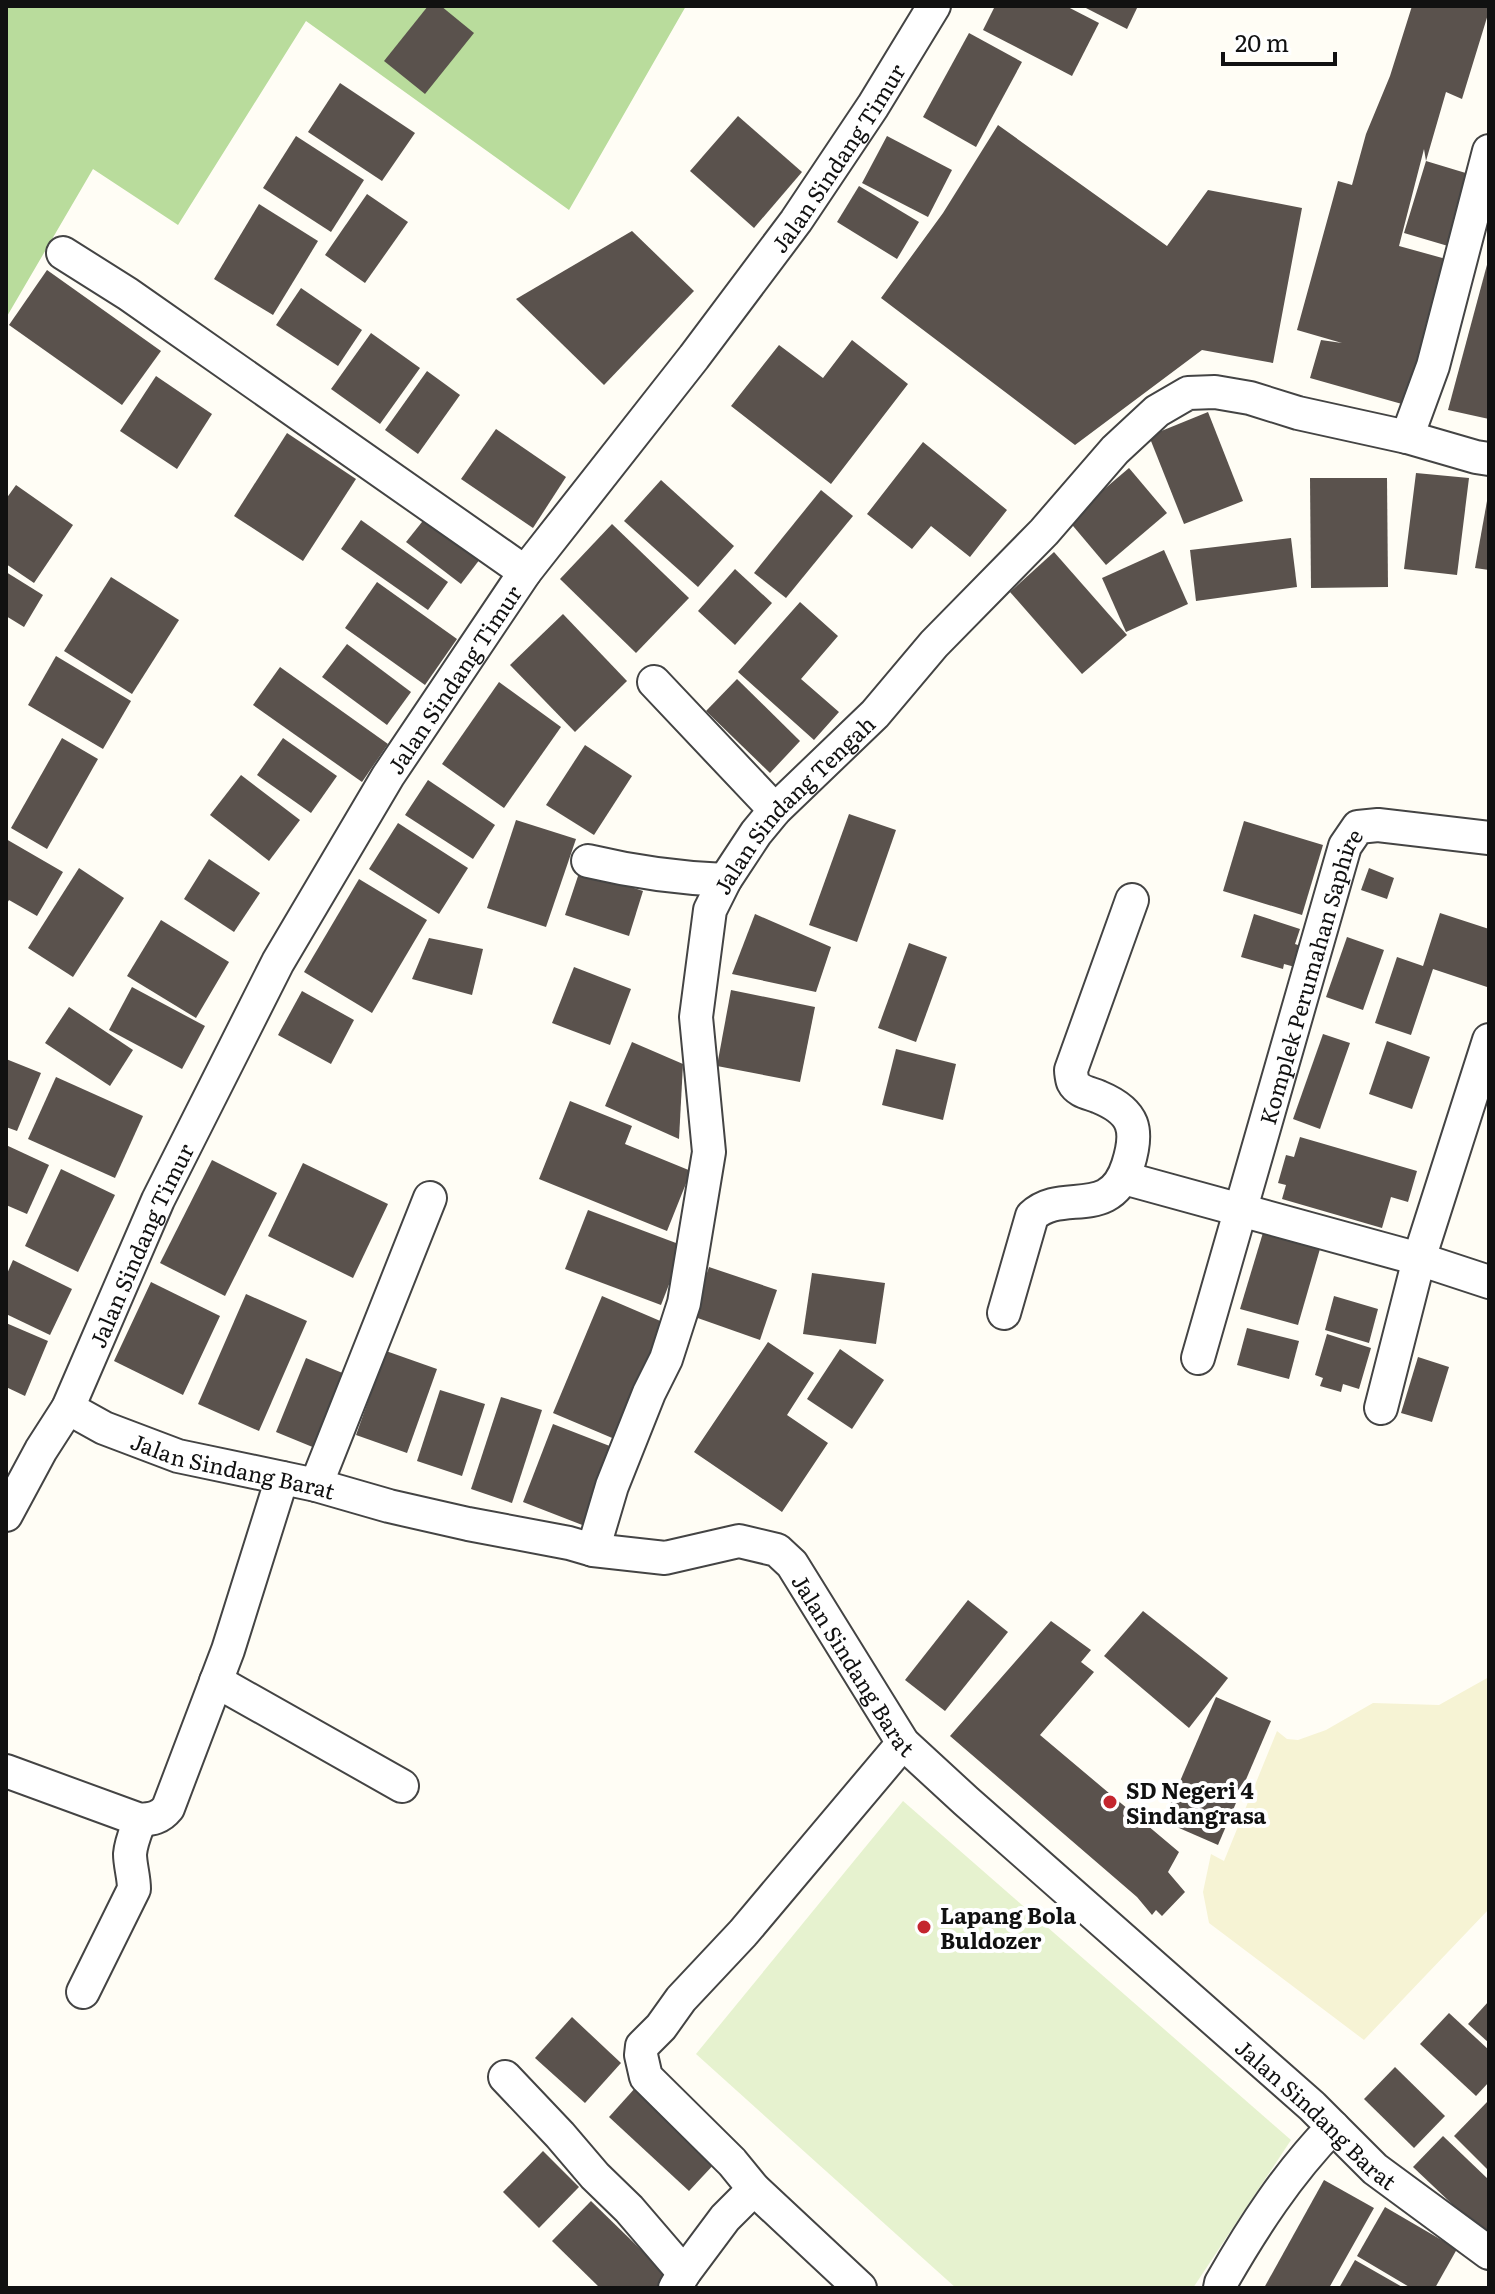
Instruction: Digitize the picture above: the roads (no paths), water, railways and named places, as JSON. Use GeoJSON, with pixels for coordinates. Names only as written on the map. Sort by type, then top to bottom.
{"type":"FeatureCollection","features":[{"type":"Feature","properties":{"kind":"street","name":"Jalan Sindang Timur"},"geometry":{"type":"LineString","coordinates":[[6,1515],[68,1408],[158,1200],[278,962],[388,776],[525,572],[796,221],[873,106],[934,6]]}},
{"type":"Feature","properties":{"kind":"street"},"geometry":{"type":"LineString","coordinates":[[1407,437],[1433,366],[1489,151]]}},
{"type":"Feature","properties":{"kind":"street"},"geometry":{"type":"LineString","coordinates":[[63,253],[128,294],[525,572]]}},
{"type":"Feature","properties":{"kind":"street","name":"Jalan Sindang Tengah"},"geometry":{"type":"LineString","coordinates":[[593,1550],[612,1486],[666,1359],[684,1303],[709,1152],[696,1017],[710,910],[725,880],[756,833],[775,810],[875,714],[934,644],[1044,532],[1115,450],[1157,411],[1188,393],[1215,392],[1250,398],[1298,413],[1489,459]]}},
{"type":"Feature","properties":{"kind":"street"},"geometry":{"type":"LineString","coordinates":[[654,682],[775,810]]}},
{"type":"Feature","properties":{"kind":"street","name":"Komplek Perumahan Saphire"},"geometry":{"type":"LineString","coordinates":[[1198,1358],[1345,846],[1358,827],[1378,825],[1489,838]]}},
{"type":"Feature","properties":{"kind":"street"},"geometry":{"type":"LineString","coordinates":[[588,861],[673,877],[725,880]]}},
{"type":"Feature","properties":{"kind":"street"},"geometry":{"type":"LineString","coordinates":[[1004,1313],[1032,1216],[1040,1208],[1097,1199],[1114,1191],[1124,1178],[1134,1147],[1135,1131],[1127,1115],[1101,1097],[1080,1090],[1072,1081],[1071,1070],[1132,900]]}},
{"type":"Feature","properties":{"kind":"street"},"geometry":{"type":"LineString","coordinates":[[1381,1408],[1419,1259],[1489,1040]]}},
{"type":"Feature","properties":{"kind":"street"},"geometry":{"type":"LineString","coordinates":[[1124,1178],[1419,1259],[1489,1282]]}},
{"type":"Feature","properties":{"kind":"street"},"geometry":{"type":"LineString","coordinates":[[316,1485],[430,1198]]}},
{"type":"Feature","properties":{"kind":"street","name":"Jalan Sindang Barat"},"geometry":{"type":"LineString","coordinates":[[68,1408],[104,1428],[178,1456],[593,1550],[665,1558],[739,1541],[777,1550],[792,1564],[903,1743],[1333,2127],[1375,2169],[1489,2253]]}},
{"type":"Feature","properties":{"kind":"street"},"geometry":{"type":"LineString","coordinates":[[6,1771],[140,1820],[163,1814],[168,1808],[228,1650],[282,1478]]}},
{"type":"Feature","properties":{"kind":"street"},"geometry":{"type":"LineString","coordinates":[[216,1681],[402,1786]]}},
{"type":"Feature","properties":{"kind":"street"},"geometry":{"type":"LineString","coordinates":[[860,2288],[754,2189],[732,2162],[646,2077],[641,2055],[642,2046],[661,2027],[681,1999],[743,1933],[903,1743]]}},
{"type":"Feature","properties":{"kind":"street"},"geometry":{"type":"LineString","coordinates":[[83,1992],[134,1889],[130,1857],[140,1820]]}},
{"type":"Feature","properties":{"kind":"street"},"geometry":{"type":"LineString","coordinates":[[505,2077],[629,2209],[680,2280],[725,2218],[754,2189]]}},
{"type":"Feature","properties":{"kind":"street"},"geometry":{"type":"LineString","coordinates":[[1220,2288],[1256,2223],[1310,2150],[1333,2127]]}},
{"type":"Feature","properties":{"kind":"place","name":"SD Negeri 4 Sindangrasa"},"geometry":{"type":"Point","coordinates":[1110,1802]}},
{"type":"Feature","properties":{"kind":"place","name":"Lapang Bola Buldozer"},"geometry":{"type":"Point","coordinates":[924,1927]}}]}
